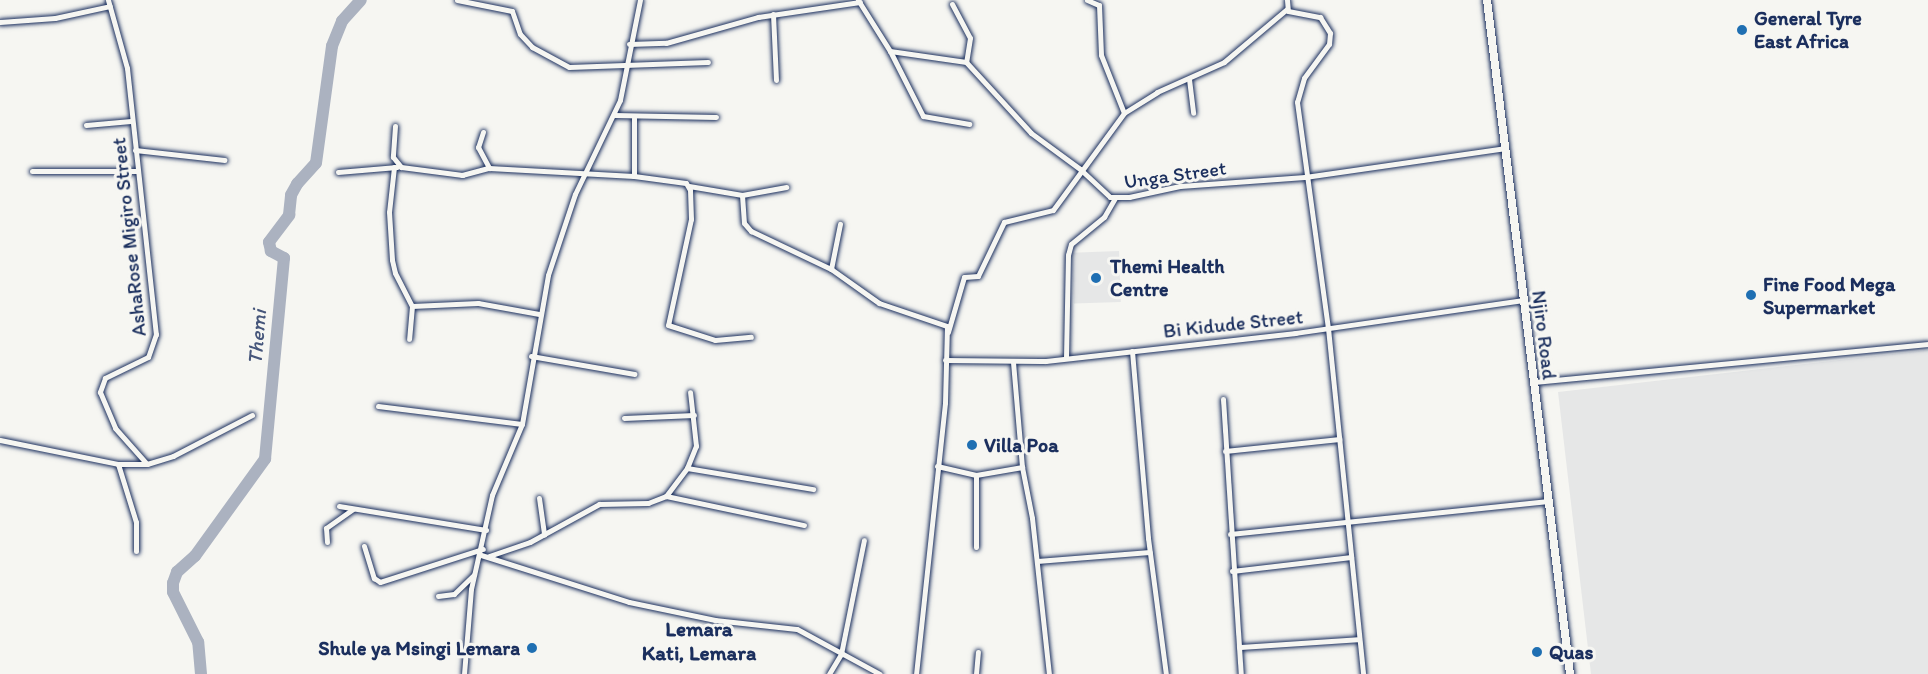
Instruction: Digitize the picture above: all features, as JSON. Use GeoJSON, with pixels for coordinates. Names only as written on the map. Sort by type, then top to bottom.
{"type":"FeatureCollection","features":[{"type":"Feature","properties":{"kind":"street"},"geometry":{"type":"LineString","coordinates":[[457,0],[512,10],[520,34],[532,47],[560,64],[592,68],[626,64],[708,62]]}},
{"type":"Feature","properties":{"kind":"street"},"geometry":{"type":"LineString","coordinates":[[464,674],[465,629],[475,573],[484,553],[486,530],[495,487],[522,424],[539,314],[562,227],[614,115],[640,0]]}},
{"type":"Feature","properties":{"kind":"street"},"geometry":{"type":"LineString","coordinates":[[1087,0],[1099,5],[1101,55],[1124,113]]}},
{"type":"Feature","properties":{"kind":"street"},"geometry":{"type":"LineString","coordinates":[[916,674],[928,587],[937,466],[945,403],[947,334],[963,280],[978,276],[998,228],[1012,219],[1053,210],[1080,169],[1124,113],[1157,92],[1189,80],[1224,62],[1287,9],[1287,0]]}},
{"type":"Feature","properties":{"kind":"street","name":"Njiro Road"},"geometry":{"type":"LineString","coordinates":[[1487,0],[1570,674]]}},
{"type":"Feature","properties":{"kind":"street"},"geometry":{"type":"LineString","coordinates":[[629,44],[687,38],[773,14],[859,1],[890,51],[923,116],[969,124]]}},
{"type":"Feature","properties":{"kind":"street"},"geometry":{"type":"LineString","coordinates":[[0,22],[55,18],[109,3]]}},
{"type":"Feature","properties":{"kind":"street","name":"AshaRose Migiro Street"},"geometry":{"type":"LineString","coordinates":[[109,3],[127,68],[131,121],[155,309],[154,348],[148,357],[105,378],[100,392],[115,428],[147,464]]}},
{"type":"Feature","properties":{"kind":"street"},"geometry":{"type":"LineString","coordinates":[[890,51],[966,62],[970,38],[952,4]]}},
{"type":"Feature","properties":{"kind":"street"},"geometry":{"type":"LineString","coordinates":[[1287,9],[1295,14],[1320,17],[1330,33],[1329,44],[1304,78],[1298,95],[1305,177],[1328,328],[1363,674]]}},
{"type":"Feature","properties":{"kind":"street"},"geometry":{"type":"LineString","coordinates":[[773,14],[776,80]]}},
{"type":"Feature","properties":{"kind":"street","name":"Unga Street"},"geometry":{"type":"LineString","coordinates":[[966,62],[1031,133],[1080,169],[1106,194],[1115,198],[1180,186],[1305,177],[1506,148]]}},
{"type":"Feature","properties":{"kind":"street"},"geometry":{"type":"LineString","coordinates":[[1189,80],[1193,113]]}},
{"type":"Feature","properties":{"kind":"street"},"geometry":{"type":"LineString","coordinates":[[614,115],[634,118],[716,117]]}},
{"type":"Feature","properties":{"kind":"street"},"geometry":{"type":"LineString","coordinates":[[634,118],[634,176]]}},
{"type":"Feature","properties":{"kind":"street"},"geometry":{"type":"LineString","coordinates":[[86,125],[131,121]]}},
{"type":"Feature","properties":{"kind":"street"},"geometry":{"type":"LineString","coordinates":[[395,126],[393,157],[398,167],[389,212],[392,260],[395,273],[412,306],[409,339]]}},
{"type":"Feature","properties":{"kind":"street"},"geometry":{"type":"LineString","coordinates":[[483,132],[478,147],[489,168]]}},
{"type":"Feature","properties":{"kind":"street"},"geometry":{"type":"LineString","coordinates":[[135,150],[224,160]]}},
{"type":"Feature","properties":{"kind":"street"},"geometry":{"type":"LineString","coordinates":[[338,172],[398,167],[462,175],[489,168],[634,176],[679,181],[689,186],[742,195],[786,187]]}},
{"type":"Feature","properties":{"kind":"street"},"geometry":{"type":"LineString","coordinates":[[32,171],[137,171]]}},
{"type":"Feature","properties":{"kind":"street"},"geometry":{"type":"LineString","coordinates":[[689,186],[691,219],[668,325],[715,340],[751,338]]}},
{"type":"Feature","properties":{"kind":"street"},"geometry":{"type":"LineString","coordinates":[[742,195],[746,228],[831,269],[879,303],[944,323],[947,334]]}},
{"type":"Feature","properties":{"kind":"street"},"geometry":{"type":"LineString","coordinates":[[1066,358],[1068,255],[1071,244],[1104,218],[1115,198]]}},
{"type":"Feature","properties":{"kind":"street"},"geometry":{"type":"LineString","coordinates":[[831,269],[840,224]]}},
{"type":"Feature","properties":{"kind":"street","name":"Bi Kidude Street"},"geometry":{"type":"LineString","coordinates":[[945,360],[1013,362],[1066,358],[1328,328],[1523,300]]}},
{"type":"Feature","properties":{"kind":"street"},"geometry":{"type":"LineString","coordinates":[[412,306],[478,303],[539,314]]}},
{"type":"Feature","properties":{"kind":"street"},"geometry":{"type":"LineString","coordinates":[[1534,382],[1928,344]]}},
{"type":"Feature","properties":{"kind":"street"},"geometry":{"type":"LineString","coordinates":[[1132,351],[1150,552],[1166,674]]}},
{"type":"Feature","properties":{"kind":"street"},"geometry":{"type":"LineString","coordinates":[[531,356],[634,374]]}},
{"type":"Feature","properties":{"kind":"street"},"geometry":{"type":"LineString","coordinates":[[1013,362],[1022,467],[1037,561],[1049,674]]}},
{"type":"Feature","properties":{"kind":"street"},"geometry":{"type":"LineString","coordinates":[[364,546],[374,578],[380,582],[544,535],[599,504],[648,503],[666,496],[687,468],[696,446],[690,392]]}},
{"type":"Feature","properties":{"kind":"street"},"geometry":{"type":"LineString","coordinates":[[1223,399],[1232,571],[1241,674]]}},
{"type":"Feature","properties":{"kind":"street"},"geometry":{"type":"LineString","coordinates":[[378,406],[522,424]]}},
{"type":"Feature","properties":{"kind":"street"},"geometry":{"type":"LineString","coordinates":[[0,440],[118,464],[147,464],[173,456],[252,415]]}},
{"type":"Feature","properties":{"kind":"street"},"geometry":{"type":"LineString","coordinates":[[624,418],[694,415]]}},
{"type":"Feature","properties":{"kind":"street"},"geometry":{"type":"LineString","coordinates":[[1225,451],[1339,439]]}},
{"type":"Feature","properties":{"kind":"street"},"geometry":{"type":"LineString","coordinates":[[118,464],[136,522],[136,551]]}},
{"type":"Feature","properties":{"kind":"street"},"geometry":{"type":"LineString","coordinates":[[937,466],[976,475],[1022,467]]}},
{"type":"Feature","properties":{"kind":"street"},"geometry":{"type":"LineString","coordinates":[[687,468],[813,489]]}},
{"type":"Feature","properties":{"kind":"street"},"geometry":{"type":"LineString","coordinates":[[976,475],[976,547]]}},
{"type":"Feature","properties":{"kind":"street"},"geometry":{"type":"LineString","coordinates":[[666,496],[804,525]]}},
{"type":"Feature","properties":{"kind":"street"},"geometry":{"type":"LineString","coordinates":[[539,498],[544,535]]}},
{"type":"Feature","properties":{"kind":"street"},"geometry":{"type":"LineString","coordinates":[[1230,534],[1348,519],[1548,501]]}},
{"type":"Feature","properties":{"kind":"street"},"geometry":{"type":"LineString","coordinates":[[339,506],[486,530]]}},
{"type":"Feature","properties":{"kind":"street"},"geometry":{"type":"LineString","coordinates":[[327,542],[326,528],[353,509]]}},
{"type":"Feature","properties":{"kind":"street"},"geometry":{"type":"LineString","coordinates":[[829,674],[841,654],[864,540]]}},
{"type":"Feature","properties":{"kind":"street"},"geometry":{"type":"LineString","coordinates":[[1037,561],[1150,552]]}},
{"type":"Feature","properties":{"kind":"street"},"geometry":{"type":"LineString","coordinates":[[484,553],[629,602],[715,620],[797,629],[880,674]]}},
{"type":"Feature","properties":{"kind":"street"},"geometry":{"type":"LineString","coordinates":[[1232,571],[1351,557]]}},
{"type":"Feature","properties":{"kind":"street"},"geometry":{"type":"LineString","coordinates":[[438,596],[462,589],[475,573]]}},
{"type":"Feature","properties":{"kind":"street"},"geometry":{"type":"LineString","coordinates":[[1239,647],[1359,639]]}},
{"type":"Feature","properties":{"kind":"street"},"geometry":{"type":"LineString","coordinates":[[976,674],[978,652]]}},
{"type":"Feature","properties":{"kind":"shaded area","name":"Themi Health Centre"},"geometry":{"type":"Polygon","coordinates":[[[1119,251],[1121,302],[1074,304],[1072,253],[1119,251]]]}},
{"type":"Feature","properties":{"kind":"shaded area"},"geometry":{"type":"Polygon","coordinates":[[[1928,350],[1928,674],[1591,674],[1558,392],[1928,350]]]}},
{"type":"Feature","properties":{"kind":"waterway","name":"Themi"},"geometry":{"type":"LineString","coordinates":[[201,674],[198,642],[173,592],[173,583],[177,572],[195,556],[265,459],[284,258],[271,251],[269,242],[289,215],[291,195],[297,184],[316,163],[332,46],[342,21],[361,0]]}},
{"type":"Feature","properties":{"kind":"place","name":"General Tyre East Africa"},"geometry":{"type":"Point","coordinates":[1742,30]}},
{"type":"Feature","properties":{"kind":"place","name":"Themi Health Centre"},"geometry":{"type":"Point","coordinates":[1096,278]}},
{"type":"Feature","properties":{"kind":"place","name":"Fine Food Mega Supermarket"},"geometry":{"type":"Point","coordinates":[1751,295]}},
{"type":"Feature","properties":{"kind":"place","name":"Villa Poa"},"geometry":{"type":"Point","coordinates":[972,445]}},
{"type":"Feature","properties":{"kind":"place","name":"Shule ya Msingi Lemara"},"geometry":{"type":"Point","coordinates":[532,648]}},
{"type":"Feature","properties":{"kind":"place","name":"Quas"},"geometry":{"type":"Point","coordinates":[1537,652]}},
{"type":"Feature","properties":{"kind":"district","name":"Lemara Kati, Lemara"},"geometry":{"type":"Point","coordinates":[699,641]}}]}
